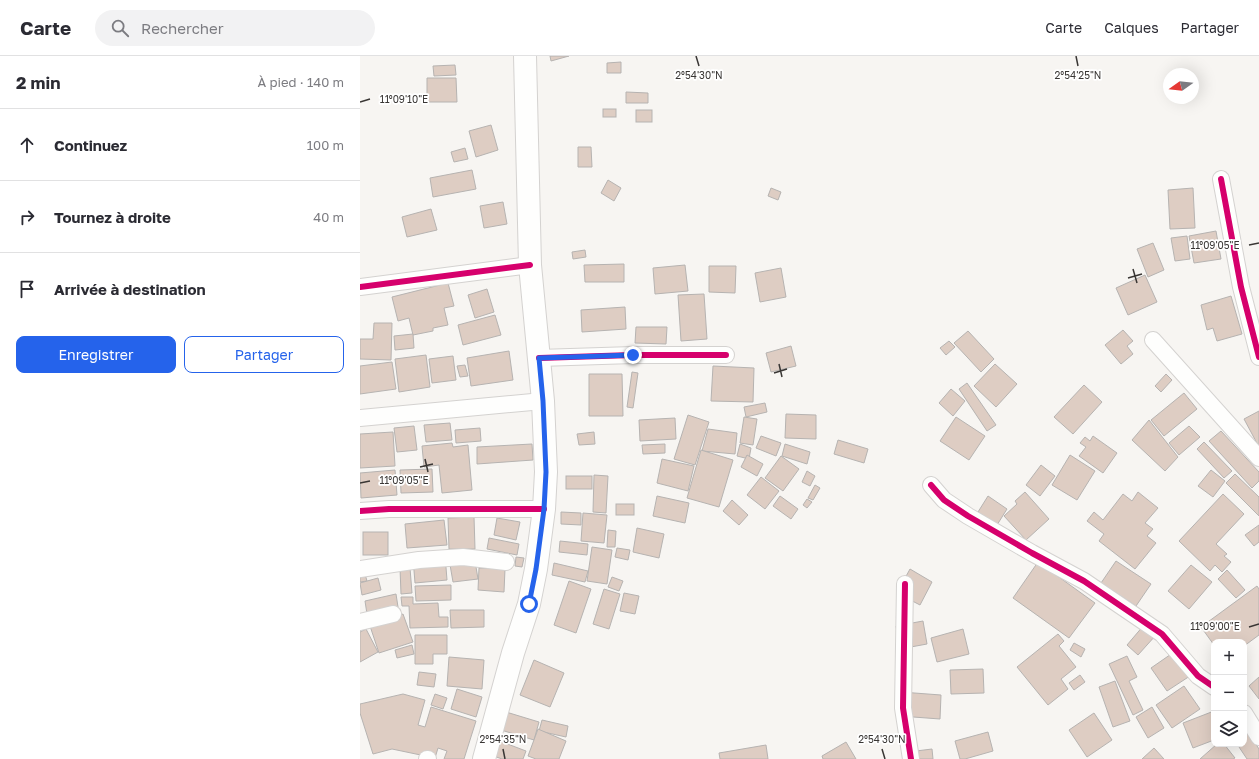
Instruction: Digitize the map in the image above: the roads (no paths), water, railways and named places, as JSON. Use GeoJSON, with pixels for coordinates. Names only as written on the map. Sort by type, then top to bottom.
{"type":"FeatureCollection","features":[{"type":"Feature","properties":{"kind":"main road"},"geometry":{"type":"LineString","coordinates":[[484,759],[513,653],[529,604],[536,569],[544,509],[546,472],[543,401],[530,265],[525,56]]}},
{"type":"Feature","properties":{"kind":"street"},"geometry":{"type":"LineString","coordinates":[[1221,179],[1241,287],[1259,357]]}},
{"type":"Feature","properties":{"kind":"street"},"geometry":{"type":"LineString","coordinates":[[360,287],[530,265]]}},
{"type":"Feature","properties":{"kind":"street"},"geometry":{"type":"LineString","coordinates":[[1153,340],[1259,458]]}},
{"type":"Feature","properties":{"kind":"street"},"geometry":{"type":"LineString","coordinates":[[539,358],[633,355],[726,355]]}},
{"type":"Feature","properties":{"kind":"street"},"geometry":{"type":"LineString","coordinates":[[360,418],[543,401]]}},
{"type":"Feature","properties":{"kind":"street"},"geometry":{"type":"LineString","coordinates":[[931,485],[944,500],[968,516],[1084,581],[1162,634],[1198,676],[1211,685]]}},
{"type":"Feature","properties":{"kind":"street"},"geometry":{"type":"LineString","coordinates":[[360,511],[390,508],[544,509]]}},
{"type":"Feature","properties":{"kind":"street"},"geometry":{"type":"LineString","coordinates":[[360,569],[420,560],[463,557],[506,562]]}},
{"type":"Feature","properties":{"kind":"street"},"geometry":{"type":"LineString","coordinates":[[905,584],[903,708],[911,759]]}},
{"type":"Feature","properties":{"kind":"street"},"geometry":{"type":"LineString","coordinates":[[360,622],[393,614]]}},
{"type":"Feature","properties":{"kind":"street"},"geometry":{"type":"LineString","coordinates":[[1247,718],[1259,737]]}}]}
